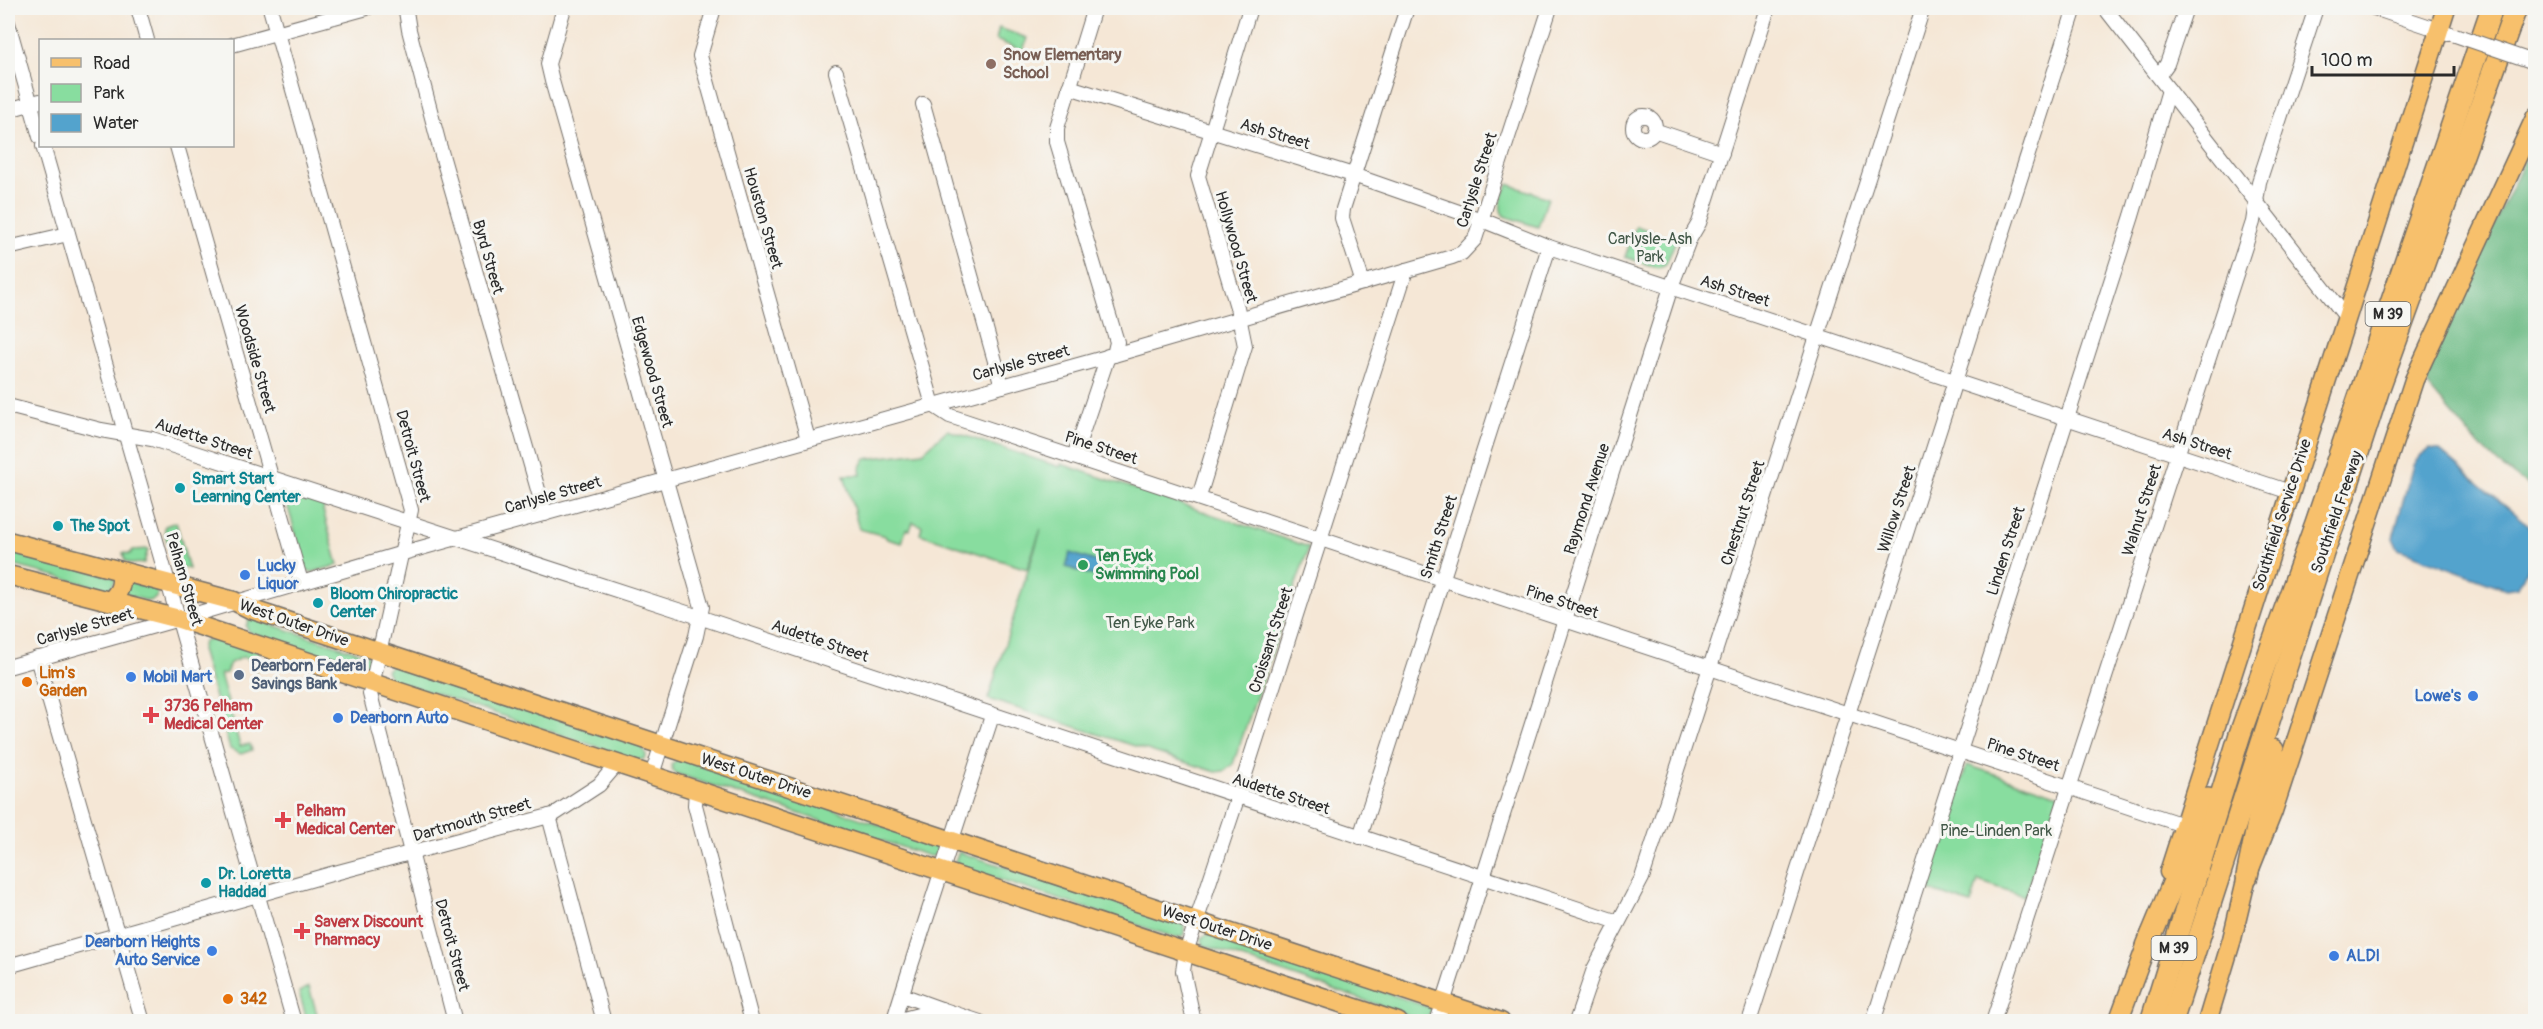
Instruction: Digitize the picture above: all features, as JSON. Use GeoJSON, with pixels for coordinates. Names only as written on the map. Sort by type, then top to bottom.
{"type":"FeatureCollection","features":[{"type":"Feature","properties":{"kind":"highway","name":"Southfield Freeway"},"geometry":{"type":"LineString","coordinates":[[2151,1022],[2240,734],[2316,524],[2492,8]]}},
{"type":"Feature","properties":{"kind":"highway","name":"Southfield Freeway"},"geometry":{"type":"LineString","coordinates":[[2172,1022],[2322,553],[2340,508],[2379,388],[2516,8]]}},
{"type":"Feature","properties":{"kind":"highway"},"geometry":{"type":"LineString","coordinates":[[2247,876],[2267,771],[2305,642],[2322,553]]}},
{"type":"Feature","properties":{"kind":"highway"},"geometry":{"type":"LineString","coordinates":[[2147,946],[2215,783],[2240,734]]}},
{"type":"Feature","properties":{"kind":"main road","name":"Southfield Service Drive"},"geometry":{"type":"LineString","coordinates":[[2118,1022],[2147,946],[2183,825],[2346,317],[2447,32],[2446,8]]}},
{"type":"Feature","properties":{"kind":"main road"},"geometry":{"type":"LineString","coordinates":[[2207,1022],[2232,939],[2247,876],[2273,811],[2414,380],[2535,116]]}},
{"type":"Feature","properties":{"kind":"main road","name":"West Outer Drive"},"geometry":{"type":"LineString","coordinates":[[8,541],[242,605],[1501,1022]]}},
{"type":"Feature","properties":{"kind":"main road"},"geometry":{"type":"LineString","coordinates":[[110,601],[118,594],[122,581],[120,571]]}},
{"type":"Feature","properties":{"kind":"main road","name":"West Outer Drive"},"geometry":{"type":"LineString","coordinates":[[8,575],[179,619],[1398,1022]]}},
{"type":"Feature","properties":{"kind":"main road"},"geometry":{"type":"LineString","coordinates":[[239,639],[244,614],[242,605]]}},
{"type":"Feature","properties":{"kind":"street"},"geometry":{"type":"LineString","coordinates":[[138,8],[147,39]]}},
{"type":"Feature","properties":{"kind":"street","name":"Detroit Street"},"geometry":{"type":"LineString","coordinates":[[270,8],[411,510],[410,524],[370,694],[455,1022]]}},
{"type":"Feature","properties":{"kind":"street"},"geometry":{"type":"LineString","coordinates":[[234,44],[367,8]]}},
{"type":"Feature","properties":{"kind":"street","name":"Byrd Street"},"geometry":{"type":"LineString","coordinates":[[408,8],[406,11],[409,30],[440,148],[545,514]]}},
{"type":"Feature","properties":{"kind":"street","name":"Edgewood Street"},"geometry":{"type":"LineString","coordinates":[[564,8],[548,64],[702,607],[652,775]]}},
{"type":"Feature","properties":{"kind":"street","name":"Houston Street"},"geometry":{"type":"LineString","coordinates":[[714,8],[700,56],[808,439]]}},
{"type":"Feature","properties":{"kind":"street"},"geometry":{"type":"LineString","coordinates":[[1074,457],[1117,342],[1057,142],[1057,128],[1094,8]]}},
{"type":"Feature","properties":{"kind":"street","name":"Hollywood Street"},"geometry":{"type":"LineString","coordinates":[[1199,497],[1245,353],[1245,340],[1198,176],[1250,8]]}},
{"type":"Feature","properties":{"kind":"street"},"geometry":{"type":"LineString","coordinates":[[1363,283],[1341,218],[1407,8]]}},
{"type":"Feature","properties":{"kind":"street","name":"Carlysle Street"},"geometry":{"type":"LineString","coordinates":[[8,667],[179,619],[242,605],[301,582],[1111,356],[1462,253],[1475,239],[1482,220],[1550,8]]}},
{"type":"Feature","properties":{"kind":"street","name":"Raymond Avenue"},"geometry":{"type":"LineString","coordinates":[[1437,1022],[1671,287],[1689,240],[1699,222],[1768,8]]}},
{"type":"Feature","properties":{"kind":"street","name":"Chestnut Street"},"geometry":{"type":"LineString","coordinates":[[1576,1022],[1594,969],[1618,922],[1633,900],[1642,878],[1923,8]]}},
{"type":"Feature","properties":{"kind":"street","name":"Willow Street"},"geometry":{"type":"LineString","coordinates":[[1749,1022],[2075,8]]}},
{"type":"Feature","properties":{"kind":"street"},"geometry":{"type":"LineString","coordinates":[[2105,8],[2346,317]]}},
{"type":"Feature","properties":{"kind":"street"},"geometry":{"type":"LineString","coordinates":[[2159,75],[2167,64],[2186,8]]}},
{"type":"Feature","properties":{"kind":"street","name":"Walnut Street"},"geometry":{"type":"LineString","coordinates":[[1993,1022],[2253,222],[2260,180],[2316,8]]}},
{"type":"Feature","properties":{"kind":"street"},"geometry":{"type":"LineString","coordinates":[[2374,8],[2533,62]]}},
{"type":"Feature","properties":{"kind":"street"},"geometry":{"type":"LineString","coordinates":[[8,23],[36,102],[39,128]]}},
{"type":"Feature","properties":{"kind":"street"},"geometry":{"type":"LineString","coordinates":[[836,72],[933,405]]}},
{"type":"Feature","properties":{"kind":"street","name":"Ash Street"},"geometry":{"type":"LineString","coordinates":[[1069,87],[1353,175],[1482,220],[1549,247],[2290,492]]}},
{"type":"Feature","properties":{"kind":"street","name":"Linden Street"},"geometry":{"type":"LineString","coordinates":[[1873,1022],[2132,216],[2169,90]]}},
{"type":"Feature","properties":{"kind":"street"},"geometry":{"type":"LineString","coordinates":[[8,110],[36,102]]}},
{"type":"Feature","properties":{"kind":"street"},"geometry":{"type":"LineString","coordinates":[[923,104],[1002,386]]}},
{"type":"Feature","properties":{"kind":"street"},"geometry":{"type":"LineString","coordinates":[[1660,133],[1722,153]]}},
{"type":"Feature","properties":{"kind":"street","name":"Pelham Street"},"geometry":{"type":"LineString","coordinates":[[43,147],[294,1022]]}},
{"type":"Feature","properties":{"kind":"street","name":"Woodside Street"},"geometry":{"type":"LineString","coordinates":[[177,147],[301,582]]}},
{"type":"Feature","properties":{"kind":"street"},"geometry":{"type":"LineString","coordinates":[[8,248],[68,234]]}},
{"type":"Feature","properties":{"kind":"street","name":"Smith Street"},"geometry":{"type":"LineString","coordinates":[[1360,837],[1549,247]]}},
{"type":"Feature","properties":{"kind":"street","name":"Croissant Street"},"geometry":{"type":"LineString","coordinates":[[1194,1022],[1183,971],[1186,952],[1198,922],[1406,270]]}},
{"type":"Feature","properties":{"kind":"street","name":"Pine Street"},"geometry":{"type":"LineString","coordinates":[[933,405],[950,416],[1199,497],[1319,541],[1711,667],[1848,715],[2183,825]]}},
{"type":"Feature","properties":{"kind":"street","name":"Audette Street"},"geometry":{"type":"LineString","coordinates":[[8,406],[101,430],[152,439],[700,617],[992,716],[1618,922]]}},
{"type":"Feature","properties":{"kind":"street"},"geometry":{"type":"LineString","coordinates":[[37,658],[143,1022]]}},
{"type":"Feature","properties":{"kind":"street"},"geometry":{"type":"LineString","coordinates":[[941,1009],[895,1021],[992,716]]}},
{"type":"Feature","properties":{"kind":"street","name":"Dartmouth Street"},"geometry":{"type":"LineString","coordinates":[[8,966],[258,895],[411,855],[423,849],[560,813],[599,785],[617,764]]}},
{"type":"Feature","properties":{"kind":"street"},"geometry":{"type":"LineString","coordinates":[[696,790],[695,805],[752,1022]]}},
{"type":"Feature","properties":{"kind":"street"},"geometry":{"type":"LineString","coordinates":[[549,816],[604,1022]]}},
{"type":"Feature","properties":{"kind":"street"},"geometry":{"type":"LineString","coordinates":[[902,995],[980,1022]]}},
{"type":"Feature","properties":{"kind":"green space"},"geometry":{"type":"Polygon","coordinates":[[[999,28],[1027,38],[1023,51],[996,40],[999,28]]]}},
{"type":"Feature","properties":{"kind":"green space"},"geometry":{"type":"Polygon","coordinates":[[[2535,137],[2535,491],[2499,464],[2473,439],[2428,386],[2426,371],[2535,137]]]}},
{"type":"Feature","properties":{"kind":"green space"},"geometry":{"type":"Polygon","coordinates":[[[1508,184],[1548,198],[1538,227],[1504,216],[1501,205],[1508,184]]]}},
{"type":"Feature","properties":{"kind":"green space","name":"Carlysle-Ash Park"},"geometry":{"type":"Polygon","coordinates":[[[1636,226],[1676,240],[1666,264],[1658,268],[1625,257],[1636,226]]]}},
{"type":"Feature","properties":{"kind":"green space","name":"Ten Eyke Park"},"geometry":{"type":"Polygon","coordinates":[[[947,430],[1060,467],[1061,464],[1309,547],[1233,764],[1224,771],[1216,772],[988,699],[1041,529],[1027,569],[920,534],[922,526],[913,522],[910,530],[906,529],[902,543],[887,539],[885,536],[859,529],[844,475],[861,475],[860,469],[865,459],[923,452],[947,430]]]}},
{"type":"Feature","properties":{"kind":"green space"},"geometry":{"type":"Polygon","coordinates":[[[290,490],[327,502],[323,510],[338,565],[313,572],[306,570],[285,497],[290,490]]]}},
{"type":"Feature","properties":{"kind":"green space"},"geometry":{"type":"Polygon","coordinates":[[[176,522],[189,569],[174,565],[165,534],[165,526],[176,522]]]}},
{"type":"Feature","properties":{"kind":"green space"},"geometry":{"type":"Polygon","coordinates":[[[8,548],[117,578],[109,590],[8,564],[8,548]]]}},
{"type":"Feature","properties":{"kind":"green space"},"geometry":{"type":"Polygon","coordinates":[[[148,549],[144,563],[131,564],[125,561],[123,553],[130,554],[133,550],[148,549]]]}},
{"type":"Feature","properties":{"kind":"green space"},"geometry":{"type":"Polygon","coordinates":[[[127,582],[157,589],[157,597],[149,601],[124,595],[127,582]]]}},
{"type":"Feature","properties":{"kind":"green space"},"geometry":{"type":"Polygon","coordinates":[[[250,618],[367,655],[370,665],[362,670],[249,632],[246,626],[250,618]]]}},
{"type":"Feature","properties":{"kind":"green space"},"geometry":{"type":"Polygon","coordinates":[[[212,638],[259,652],[256,672],[249,659],[243,657],[230,663],[226,673],[220,674],[240,746],[250,744],[252,750],[241,754],[230,749],[201,650],[203,642],[212,638]]]}},
{"type":"Feature","properties":{"kind":"green space"},"geometry":{"type":"Polygon","coordinates":[[[392,665],[642,745],[646,755],[644,759],[638,760],[390,679],[386,670],[392,665]]]}},
{"type":"Feature","properties":{"kind":"green space"},"geometry":{"type":"Polygon","coordinates":[[[679,758],[937,844],[938,852],[936,856],[929,856],[677,774],[671,765],[679,758]]]}},
{"type":"Feature","properties":{"kind":"green space","name":"Pine-Linden Park"},"geometry":{"type":"Polygon","coordinates":[[[1967,765],[2059,795],[2025,896],[1978,881],[1971,904],[1926,889],[1967,765]]]}},
{"type":"Feature","properties":{"kind":"green space"},"geometry":{"type":"Polygon","coordinates":[[[959,852],[1184,925],[1184,934],[1181,937],[1174,937],[960,867],[955,861],[959,852]]]}},
{"type":"Feature","properties":{"kind":"green space"},"geometry":{"type":"Polygon","coordinates":[[[1211,933],[1431,1008],[1431,1013],[1425,1019],[1419,1019],[1203,945],[1202,937],[1211,933]]]}},
{"type":"Feature","properties":{"kind":"green space"},"geometry":{"type":"Polygon","coordinates":[[[309,987],[319,1021],[307,1021],[299,992],[309,987]]]}},
{"type":"Feature","properties":{"kind":"water"},"geometry":{"type":"Polygon","coordinates":[[[2429,449],[2439,450],[2528,525],[2533,540],[2532,556],[2518,587],[2506,589],[2398,549],[2393,538],[2413,465],[2429,449]]]}},
{"type":"Feature","properties":{"kind":"water","name":"Ten Eyck Swimming Pool"},"geometry":{"type":"Polygon","coordinates":[[[1070,553],[1101,563],[1097,577],[1066,567],[1070,553]]]}},
{"type":"Feature","properties":{"kind":"place","name":"Snow Elementary School"},"geometry":{"type":"Point","coordinates":[991,64]}},
{"type":"Feature","properties":{"kind":"place","name":"Smart Start Learning Center"},"geometry":{"type":"Point","coordinates":[180,488]}},
{"type":"Feature","properties":{"kind":"place","name":"The Spot"},"geometry":{"type":"Point","coordinates":[58,526]}},
{"type":"Feature","properties":{"kind":"place","name":"Ten Eyck Swimming Pool"},"geometry":{"type":"Point","coordinates":[1083,565]}},
{"type":"Feature","properties":{"kind":"place","name":"Lucky Liquor"},"geometry":{"type":"Point","coordinates":[245,575]}},
{"type":"Feature","properties":{"kind":"place","name":"Bloom Chiropractic Center"},"geometry":{"type":"Point","coordinates":[318,603]}},
{"type":"Feature","properties":{"kind":"place","name":"Dearborn Federal Savings Bank"},"geometry":{"type":"Point","coordinates":[239,675]}},
{"type":"Feature","properties":{"kind":"place","name":"Mobil Mart"},"geometry":{"type":"Point","coordinates":[131,677]}},
{"type":"Feature","properties":{"kind":"place","name":"Lim's Garden"},"geometry":{"type":"Point","coordinates":[27,682]}},
{"type":"Feature","properties":{"kind":"place","name":"Lowe's"},"geometry":{"type":"Point","coordinates":[2473,696]}},
{"type":"Feature","properties":{"kind":"place","name":"3736 Pelham Medical Center"},"geometry":{"type":"Point","coordinates":[151,715]}},
{"type":"Feature","properties":{"kind":"place","name":"Dearborn Auto"},"geometry":{"type":"Point","coordinates":[338,718]}},
{"type":"Feature","properties":{"kind":"place","name":"Pelham Medical Center"},"geometry":{"type":"Point","coordinates":[283,820]}},
{"type":"Feature","properties":{"kind":"place","name":"Dr. Loretta Haddad"},"geometry":{"type":"Point","coordinates":[206,883]}},
{"type":"Feature","properties":{"kind":"place","name":"Saverx Discount Pharmacy"},"geometry":{"type":"Point","coordinates":[302,931]}},
{"type":"Feature","properties":{"kind":"place","name":"Dearborn Heights Auto Service"},"geometry":{"type":"Point","coordinates":[212,951]}},
{"type":"Feature","properties":{"kind":"place","name":"ALDI"},"geometry":{"type":"Point","coordinates":[2334,956]}},
{"type":"Feature","properties":{"kind":"place","name":"342"},"geometry":{"type":"Point","coordinates":[228,999]}}]}
